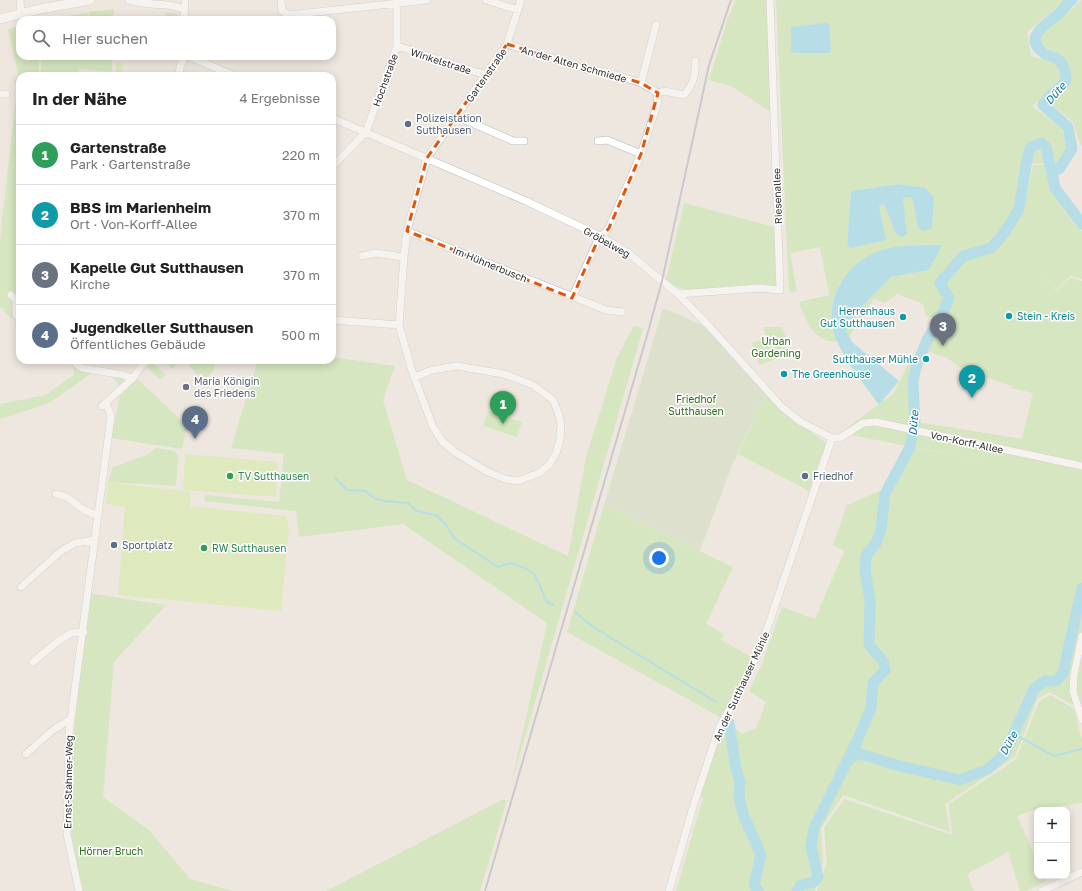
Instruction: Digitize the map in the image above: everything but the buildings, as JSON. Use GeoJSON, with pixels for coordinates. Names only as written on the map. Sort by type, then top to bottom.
{"type":"FeatureCollection","features":[{"type":"Feature","properties":{"kind":"street"},"geometry":{"type":"LineString","coordinates":[[20,0],[21,13]]}},
{"type":"Feature","properties":{"kind":"street"},"geometry":{"type":"LineString","coordinates":[[0,19],[21,13],[90,0]]}},
{"type":"Feature","properties":{"kind":"street"},"geometry":{"type":"LineString","coordinates":[[129,0],[145,4],[178,6],[184,10]]}},
{"type":"Feature","properties":{"kind":"street"},"geometry":{"type":"LineString","coordinates":[[184,16],[185,0]]}},
{"type":"Feature","properties":{"kind":"street"},"geometry":{"type":"LineString","coordinates":[[281,0],[282,11],[289,15],[427,0]]}},
{"type":"Feature","properties":{"kind":"street"},"geometry":{"type":"LineString","coordinates":[[486,0],[518,10]]}},
{"type":"Feature","properties":{"kind":"street","name":"Gartenstraße"},"geometry":{"type":"LineString","coordinates":[[414,377],[432,370],[457,366],[504,374],[533,385],[553,400],[558,412],[561,424],[560,439],[556,453],[549,464],[539,473],[518,481],[504,479],[470,463],[455,452],[442,441],[432,427],[414,377],[399,325],[407,231],[427,158],[507,44],[521,0]]}},
{"type":"Feature","properties":{"kind":"street","name":"Riesenallee"},"geometry":{"type":"LineString","coordinates":[[678,294],[760,288],[780,290],[770,0]]}},
{"type":"Feature","properties":{"kind":"street","name":"Hochstraße"},"geometry":{"type":"LineString","coordinates":[[366,132],[397,46],[397,3]]}},
{"type":"Feature","properties":{"kind":"street","name":"An der Alten Schmiede"},"geometry":{"type":"LineString","coordinates":[[641,83],[656,24]]}},
{"type":"Feature","properties":{"kind":"street","name":"An der Alten Schmiede"},"geometry":{"type":"LineString","coordinates":[[507,44],[586,69],[606,72],[641,83],[658,93],[664,91],[684,95],[690,89],[696,70],[694,61]]}},
{"type":"Feature","properties":{"kind":"street","name":"Winkelstraße"},"geometry":{"type":"LineString","coordinates":[[397,46],[486,75]]}},
{"type":"Feature","properties":{"kind":"street"},"geometry":{"type":"LineString","coordinates":[[180,72],[181,62],[183,60]]}},
{"type":"Feature","properties":{"kind":"street"},"geometry":{"type":"LineString","coordinates":[[197,60],[225,72]]}},
{"type":"Feature","properties":{"kind":"street"},"geometry":{"type":"LineString","coordinates":[[572,298],[597,242],[609,228],[641,154],[657,106],[658,93]]}},
{"type":"Feature","properties":{"kind":"street"},"geometry":{"type":"LineString","coordinates":[[456,116],[513,141],[524,141]]}},
{"type":"Feature","properties":{"kind":"street","name":"Gröbelweg"},"geometry":{"type":"LineString","coordinates":[[336,120],[526,201],[602,237],[627,252],[678,294],[782,407],[801,422],[832,438]]}},
{"type":"Feature","properties":{"kind":"street"},"geometry":{"type":"LineString","coordinates":[[336,163],[366,132]]}},
{"type":"Feature","properties":{"kind":"street"},"geometry":{"type":"LineString","coordinates":[[598,141],[607,140],[641,154]]}},
{"type":"Feature","properties":{"kind":"street","name":"Im Hühnerbusch"},"geometry":{"type":"LineString","coordinates":[[407,231],[572,298],[606,310],[622,312]]}},
{"type":"Feature","properties":{"kind":"street"},"geometry":{"type":"LineString","coordinates":[[362,256],[375,253],[404,257]]}},
{"type":"Feature","properties":{"kind":"street"},"geometry":{"type":"LineString","coordinates":[[11,295],[16,300],[16,315]]}},
{"type":"Feature","properties":{"kind":"street"},"geometry":{"type":"LineString","coordinates":[[336,320],[399,325]]}},
{"type":"Feature","properties":{"kind":"street"},"geometry":{"type":"LineString","coordinates":[[76,364],[82,368],[124,375],[132,379],[143,364]]}},
{"type":"Feature","properties":{"kind":"street","name":"Ernst-Stahmer-Weg"},"geometry":{"type":"LineString","coordinates":[[79,891],[67,834],[69,741],[71,719],[84,632],[94,540],[111,416],[104,405],[132,379]]}},
{"type":"Feature","properties":{"kind":"street","name":"Von-Korff-Allee"},"geometry":{"type":"LineString","coordinates":[[832,438],[840,438],[862,424],[868,422],[884,423],[907,430],[1082,466]]}},
{"type":"Feature","properties":{"kind":"street","name":"An der Sutthauser Mühle"},"geometry":{"type":"LineString","coordinates":[[669,891],[689,821],[719,728],[745,681],[764,638],[832,438]]}},
{"type":"Feature","properties":{"kind":"street"},"geometry":{"type":"LineString","coordinates":[[56,494],[72,500],[80,509],[87,513],[98,515]]}},
{"type":"Feature","properties":{"kind":"street"},"geometry":{"type":"LineString","coordinates":[[21,587],[61,551],[75,544],[94,540]]}},
{"type":"Feature","properties":{"kind":"street"},"geometry":{"type":"LineString","coordinates":[[33,662],[56,642],[71,633],[84,632]]}},
{"type":"Feature","properties":{"kind":"street"},"geometry":{"type":"LineString","coordinates":[[1082,636],[1074,675],[1074,686],[1082,720]]}},
{"type":"Feature","properties":{"kind":"street","name":"Ernst-Stahmer-Weg"},"geometry":{"type":"LineString","coordinates":[[26,754],[53,730],[71,719]]}},
{"type":"Feature","properties":{"kind":"street"},"geometry":{"type":"LineString","coordinates":[[1042,891],[1082,872]]}},
{"type":"Feature","properties":{"kind":"highlighted area"},"geometry":{"type":"Polygon","coordinates":[[[507,44],[586,69],[606,72],[641,83],[658,93],[641,154],[609,228],[597,242],[572,298],[407,231],[427,158],[507,44]]]}},
{"type":"Feature","properties":{"kind":"green space"},"geometry":{"type":"Polygon","coordinates":[[[736,0],[766,0],[771,112],[731,86],[709,80],[727,21],[736,0]]]}},
{"type":"Feature","properties":{"kind":"green space"},"geometry":{"type":"Polygon","coordinates":[[[776,0],[1065,0],[1027,32],[1031,56],[1057,64],[1061,83],[1032,106],[1061,128],[1068,147],[1055,164],[1032,164],[1021,200],[1002,232],[990,246],[963,254],[939,282],[947,299],[938,320],[926,316],[923,304],[898,294],[884,303],[874,299],[849,337],[846,330],[860,309],[891,277],[929,270],[841,281],[834,297],[832,310],[833,324],[837,341],[822,339],[816,335],[812,329],[799,302],[829,295],[820,247],[790,253],[797,291],[792,293],[789,291],[776,0]],[[898,184],[851,191],[847,245],[850,248],[879,206],[884,204],[895,232],[907,234],[903,198],[912,197],[918,228],[932,212],[934,197],[926,188],[898,184]]]}},
{"type":"Feature","properties":{"kind":"green space"},"geometry":{"type":"Polygon","coordinates":[[[1082,0],[1081,146],[1073,122],[1051,104],[1068,85],[1068,63],[1063,57],[1041,44],[1039,41],[1042,33],[1082,0]]]}},
{"type":"Feature","properties":{"kind":"green space"},"geometry":{"type":"Polygon","coordinates":[[[114,9],[113,16],[88,16],[89,12],[114,9]]]}},
{"type":"Feature","properties":{"kind":"green space"},"geometry":{"type":"Polygon","coordinates":[[[88,13],[88,16],[69,16],[88,13]]]}},
{"type":"Feature","properties":{"kind":"green space"},"geometry":{"type":"Polygon","coordinates":[[[166,13],[178,14],[178,16],[166,16],[166,13]]]}},
{"type":"Feature","properties":{"kind":"green space"},"geometry":{"type":"Polygon","coordinates":[[[16,27],[16,60],[40,60],[38,72],[18,72],[8,29],[16,27]]]}},
{"type":"Feature","properties":{"kind":"green space"},"geometry":{"type":"Polygon","coordinates":[[[42,60],[112,60],[112,72],[79,69],[79,72],[40,72],[42,60]]]}},
{"type":"Feature","properties":{"kind":"green space"},"geometry":{"type":"Polygon","coordinates":[[[116,63],[123,63],[122,72],[116,72],[116,63]]]}},
{"type":"Feature","properties":{"kind":"green space"},"geometry":{"type":"Polygon","coordinates":[[[16,99],[16,321],[4,312],[5,309],[0,308],[0,239],[16,99]]]}},
{"type":"Feature","properties":{"kind":"green space"},"geometry":{"type":"Polygon","coordinates":[[[1033,165],[1044,165],[1051,191],[1074,224],[1082,231],[1082,279],[1071,276],[1056,289],[1036,269],[1056,290],[1071,278],[1082,281],[1082,720],[1078,708],[1050,692],[1038,698],[1015,757],[945,804],[950,832],[843,795],[821,828],[823,862],[815,891],[676,891],[703,798],[698,792],[720,717],[567,632],[604,505],[733,567],[706,624],[724,634],[721,640],[753,658],[721,717],[742,734],[756,728],[766,702],[749,691],[762,664],[782,607],[815,619],[844,551],[833,545],[847,505],[884,489],[891,495],[892,478],[910,447],[996,463],[840,433],[893,394],[909,362],[918,365],[917,422],[1022,439],[1033,393],[1011,388],[1012,386],[964,370],[947,358],[924,350],[950,298],[942,283],[964,257],[992,249],[1004,235],[1006,237],[1024,210],[1033,165]],[[872,691],[862,725],[871,708],[872,691]],[[859,734],[847,761],[828,783],[858,753],[857,741],[859,734]]]}},
{"type":"Feature","properties":{"kind":"green space"},"geometry":{"type":"Polygon","coordinates":[[[684,203],[774,227],[776,286],[759,284],[687,290],[673,286],[666,280],[684,203]]]}},
{"type":"Feature","properties":{"kind":"green space","name":"Friedhof Sutthausen"},"geometry":{"type":"Polygon","coordinates":[[[663,308],[704,326],[766,394],[733,463],[700,551],[604,505],[663,308]]]}},
{"type":"Feature","properties":{"kind":"green space"},"geometry":{"type":"Polygon","coordinates":[[[634,325],[643,329],[511,785],[547,623],[403,524],[299,537],[296,511],[204,501],[205,495],[279,502],[284,454],[231,448],[257,364],[336,364],[336,358],[395,366],[383,400],[407,480],[568,556],[586,457],[617,358],[634,325]]]}},
{"type":"Feature","properties":{"kind":"green space","name":"Urban Gardening"},"geometry":{"type":"Polygon","coordinates":[[[763,327],[782,327],[792,353],[759,365],[752,343],[767,338],[763,327]]]}},
{"type":"Feature","properties":{"kind":"green space"},"geometry":{"type":"Polygon","coordinates":[[[71,364],[83,364],[131,373],[119,385],[113,377],[92,373],[49,403],[0,419],[0,404],[45,395],[74,375],[73,366],[71,364]]]}},
{"type":"Feature","properties":{"kind":"green space"},"geometry":{"type":"Polygon","coordinates":[[[150,364],[154,364],[166,375],[160,380],[147,367],[150,364]]]}},
{"type":"Feature","properties":{"kind":"green space"},"geometry":{"type":"Polygon","coordinates":[[[168,364],[177,364],[172,369],[168,364]]]}},
{"type":"Feature","properties":{"kind":"green space"},"geometry":{"type":"Polygon","coordinates":[[[188,364],[216,364],[213,371],[206,378],[201,373],[198,376],[188,364]]]}},
{"type":"Feature","properties":{"kind":"green space"},"geometry":{"type":"Polygon","coordinates":[[[138,379],[187,426],[182,449],[111,438],[120,396],[138,379]]]}},
{"type":"Feature","properties":{"kind":"green space"},"geometry":{"type":"Polygon","coordinates":[[[766,394],[784,412],[826,443],[809,491],[738,454],[766,394]]]}},
{"type":"Feature","properties":{"kind":"green space"},"geometry":{"type":"Polygon","coordinates":[[[488,411],[522,422],[517,437],[483,426],[488,411]]]}},
{"type":"Feature","properties":{"kind":"green space"},"geometry":{"type":"Polygon","coordinates":[[[156,448],[175,451],[178,456],[176,486],[108,482],[113,467],[147,455],[156,448]]]}},
{"type":"Feature","properties":{"kind":"green space","name":"TV Sutthausen"},"geometry":{"type":"Polygon","coordinates":[[[185,454],[278,462],[276,497],[183,490],[185,454]]]}},
{"type":"Feature","properties":{"kind":"green space","name":"RW Sutthausen"},"geometry":{"type":"Polygon","coordinates":[[[108,482],[191,492],[190,506],[286,516],[289,528],[281,611],[118,595],[125,507],[106,504],[108,482]]]}},
{"type":"Feature","properties":{"kind":"green space","name":"Hörner Bruch"},"geometry":{"type":"Polygon","coordinates":[[[87,593],[166,605],[114,662],[103,797],[149,830],[190,879],[232,891],[80,891],[65,831],[87,593]]]}},
{"type":"Feature","properties":{"kind":"green space"},"geometry":{"type":"Polygon","coordinates":[[[1051,695],[1074,709],[1082,740],[1082,803],[1051,807],[1034,807],[1034,810],[1017,816],[1034,854],[1034,879],[1045,879],[1046,881],[1027,891],[1020,891],[1008,852],[967,874],[974,891],[817,891],[827,863],[824,828],[844,799],[952,835],[949,804],[1016,759],[1040,700],[1051,695]]]}},
{"type":"Feature","properties":{"kind":"green space"},"geometry":{"type":"Polygon","coordinates":[[[502,800],[507,800],[480,891],[326,891],[502,800]]]}},
{"type":"Feature","properties":{"kind":"water"},"geometry":{"type":"Polygon","coordinates":[[[826,23],[829,24],[831,50],[829,53],[793,53],[791,50],[791,27],[826,23]]]}},
{"type":"Feature","properties":{"kind":"water"},"geometry":{"type":"Polygon","coordinates":[[[898,184],[926,188],[934,197],[932,228],[923,231],[918,228],[912,197],[903,198],[907,234],[901,237],[895,232],[884,204],[879,206],[886,240],[850,248],[847,245],[851,191],[898,184]]]}},
{"type":"Feature","properties":{"kind":"water"},"geometry":{"type":"Polygon","coordinates":[[[942,245],[929,270],[891,277],[860,309],[846,330],[852,342],[899,381],[879,405],[850,365],[836,339],[832,325],[834,298],[847,274],[857,264],[869,256],[889,248],[942,245]]]}},
{"type":"Feature","properties":{"kind":"waterway","name":"Düte"},"geometry":{"type":"LineString","coordinates":[[797,891],[801,885],[814,882],[818,877],[811,847],[814,828],[857,741],[871,708],[873,683],[885,670],[883,661],[869,645],[870,600],[865,571],[866,556],[876,543],[881,530],[885,494],[910,447],[915,423],[913,381],[917,364],[928,338],[940,319],[949,298],[940,283],[963,256],[991,248],[1003,235],[1019,209],[1028,154],[1031,147],[1041,143],[1045,146],[1048,153],[1049,164],[1054,170],[1059,169],[1072,149],[1068,127],[1043,105],[1066,80],[1064,67],[1058,59],[1045,54],[1035,43],[1035,38],[1041,28],[1072,0]]}},
{"type":"Feature","properties":{"kind":"waterway","name":"Düte"},"geometry":{"type":"LineString","coordinates":[[1051,169],[1055,188],[1082,224]]}},
{"type":"Feature","properties":{"kind":"waterway"},"geometry":{"type":"LineString","coordinates":[[335,478],[347,490],[365,491],[374,498],[385,501],[408,503],[417,511],[436,515],[446,525],[454,538],[498,567],[511,563],[525,568],[535,575],[547,602],[553,605]]}},
{"type":"Feature","properties":{"kind":"waterway","name":"Düte"},"geometry":{"type":"LineString","coordinates":[[847,761],[858,753],[896,765],[960,780],[988,769],[1004,755],[1034,689],[1045,681],[1056,681],[1063,673],[1082,588]]}},
{"type":"Feature","properties":{"kind":"waterway"},"geometry":{"type":"LineString","coordinates":[[575,612],[593,627],[716,702]]}},
{"type":"Feature","properties":{"kind":"waterway","name":"Düte"},"geometry":{"type":"LineString","coordinates":[[729,723],[736,769],[740,781],[739,798],[743,814],[761,855],[754,884],[758,891]]}},
{"type":"Feature","properties":{"kind":"waterway"},"geometry":{"type":"LineString","coordinates":[[1014,734],[1054,756],[1082,749]]}},
{"type":"Feature","properties":{"kind":"railway"},"geometry":{"type":"LineString","coordinates":[[485,891],[648,332],[662,281],[709,65],[731,0]]}},
{"type":"Feature","properties":{"kind":"place","name":"Polizeistation Sutthausen"},"geometry":{"type":"Point","coordinates":[408,124]}},
{"type":"Feature","properties":{"kind":"place","name":"Stein - Kreis"},"geometry":{"type":"Point","coordinates":[1009,316]}},
{"type":"Feature","properties":{"kind":"place","name":"Herrenhaus Gut Sutthausen"},"geometry":{"type":"Point","coordinates":[903,317]}},
{"type":"Feature","properties":{"kind":"place","name":"Kapelle Gut Sutthausen"},"geometry":{"type":"Point","coordinates":[943,346]}},
{"type":"Feature","properties":{"kind":"place","name":"Sutthauser Mühle"},"geometry":{"type":"Point","coordinates":[926,359]}},
{"type":"Feature","properties":{"kind":"place","name":"The Greenhouse"},"geometry":{"type":"Point","coordinates":[784,374]}},
{"type":"Feature","properties":{"kind":"place","name":"Maria Königin des Friedens"},"geometry":{"type":"Point","coordinates":[186,387]}},
{"type":"Feature","properties":{"kind":"place","name":"BBS im Marienheim"},"geometry":{"type":"Point","coordinates":[972,398]}},
{"type":"Feature","properties":{"kind":"place","name":"Gartenstraße"},"geometry":{"type":"Point","coordinates":[503,424]}},
{"type":"Feature","properties":{"kind":"place","name":"Jugendkeller Sutthausen"},"geometry":{"type":"Point","coordinates":[195,439]}},
{"type":"Feature","properties":{"kind":"place","name":"TV Sutthausen"},"geometry":{"type":"Point","coordinates":[230,476]}},
{"type":"Feature","properties":{"kind":"place","name":"Friedhof"},"geometry":{"type":"Point","coordinates":[805,476]}},
{"type":"Feature","properties":{"kind":"place","name":"Sportplatz"},"geometry":{"type":"Point","coordinates":[114,545]}},
{"type":"Feature","properties":{"kind":"place","name":"RW Sutthausen"},"geometry":{"type":"Point","coordinates":[204,548]}}]}
